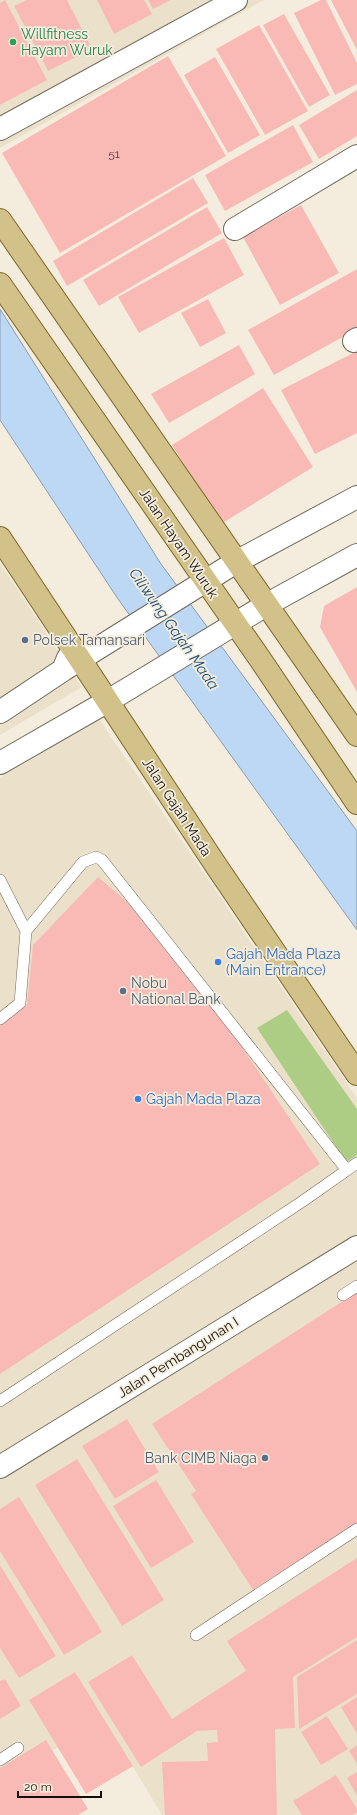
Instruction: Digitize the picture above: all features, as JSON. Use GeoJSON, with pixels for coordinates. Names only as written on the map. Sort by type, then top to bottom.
{"type":"FeatureCollection","features":[{"type":"Feature","properties":{"kind":"main road"},"geometry":{"type":"LineString","coordinates":[[0,220],[357,735]]}},
{"type":"Feature","properties":{"kind":"main road","name":"Jalan Hayam Wuruk"},"geometry":{"type":"LineString","coordinates":[[0,284],[197,586],[357,803]]}},
{"type":"Feature","properties":{"kind":"main road","name":"Jalan Gajah Mada"},"geometry":{"type":"LineString","coordinates":[[0,538],[62,631],[72,665],[108,701],[357,1074]]}},
{"type":"Feature","properties":{"kind":"street"},"geometry":{"type":"LineString","coordinates":[[0,129],[236,0]]}},
{"type":"Feature","properties":{"kind":"street"},"geometry":{"type":"LineString","coordinates":[[235,228],[357,156]]}},
{"type":"Feature","properties":{"kind":"street"},"geometry":{"type":"LineString","coordinates":[[0,712],[236,562],[357,497]]}},
{"type":"Feature","properties":{"kind":"street"},"geometry":{"type":"LineString","coordinates":[[0,763],[108,701],[266,605],[357,555]]}},
{"type":"Feature","properties":{"kind":"street","name":"Jalan Pembangunan I"},"geometry":{"type":"LineString","coordinates":[[0,1467],[357,1247]]}},
{"type":"Feature","properties":{"kind":"lane"},"geometry":{"type":"LineString","coordinates":[[26,931],[82,862],[96,857],[102,860],[346,1170]]}},
{"type":"Feature","properties":{"kind":"lane"},"geometry":{"type":"LineString","coordinates":[[0,880],[26,931],[20,1003],[0,1019]]}},
{"type":"Feature","properties":{"kind":"lane"},"geometry":{"type":"LineString","coordinates":[[0,1401],[303,1201],[357,1163]]}},
{"type":"Feature","properties":{"kind":"lane"},"geometry":{"type":"LineString","coordinates":[[343,1295],[357,1286]]}},
{"type":"Feature","properties":{"kind":"lane"},"geometry":{"type":"LineString","coordinates":[[196,1635],[357,1529]]}},
{"type":"Feature","properties":{"kind":"lane"},"geometry":{"type":"LineString","coordinates":[[0,1760],[18,1748]]}},
{"type":"Feature","properties":{"kind":"shaded area"},"geometry":{"type":"Polygon","coordinates":[[[0,0],[264,0],[0,148],[0,0]]]}},
{"type":"Feature","properties":{"kind":"shaded area"},"geometry":{"type":"Polygon","coordinates":[[[0,563],[82,687],[0,735],[0,563]]]}},
{"type":"Feature","properties":{"kind":"shaded area"},"geometry":{"type":"Polygon","coordinates":[[[99,719],[357,1098],[357,1815],[162,1815],[106,1722],[0,1778],[0,778],[99,719]]]}},
{"type":"Feature","properties":{"kind":"green space"},"geometry":{"type":"Polygon","coordinates":[[[287,1010],[357,1109],[357,1155],[346,1162],[257,1028],[287,1010]]]}},
{"type":"Feature","properties":{"kind":"water","name":"Ciliwung Gajah Mada"},"geometry":{"type":"Polygon","coordinates":[[[0,309],[161,564],[357,831],[357,930],[118,599],[0,420],[0,309]]]}},
{"type":"Feature","properties":{"kind":"building","name":"Willfitness Hayam Wuruk"},"geometry":{"type":"Polygon","coordinates":[[[5,0],[47,80],[0,105],[0,3],[5,0]]]}},
{"type":"Feature","properties":{"kind":"building"},"geometry":{"type":"Polygon","coordinates":[[[27,0],[67,0],[92,49],[48,71],[14,6],[27,0]]]}},
{"type":"Feature","properties":{"kind":"building"},"geometry":{"type":"Polygon","coordinates":[[[97,0],[144,0],[152,14],[114,34],[97,0]]]}},
{"type":"Feature","properties":{"kind":"building"},"geometry":{"type":"Polygon","coordinates":[[[148,0],[171,0],[153,9],[148,0]]]}},
{"type":"Feature","properties":{"kind":"building"},"geometry":{"type":"Polygon","coordinates":[[[321,0],[326,0],[357,63],[357,84],[335,95],[294,13],[321,0]]]}},
{"type":"Feature","properties":{"kind":"building"},"geometry":{"type":"Polygon","coordinates":[[[331,0],[357,0],[357,50],[331,0]]]}},
{"type":"Feature","properties":{"kind":"building"},"geometry":{"type":"Polygon","coordinates":[[[284,14],[330,95],[309,107],[263,25],[284,14]]]}},
{"type":"Feature","properties":{"kind":"building"},"geometry":{"type":"Polygon","coordinates":[[[259,25],[308,111],[265,135],[216,49],[259,25]]]}},
{"type":"Feature","properties":{"kind":"building"},"geometry":{"type":"Polygon","coordinates":[[[168,56],[226,156],[60,253],[2,153],[168,56]]]}},
{"type":"Feature","properties":{"kind":"building"},"geometry":{"type":"Polygon","coordinates":[[[215,57],[260,135],[228,153],[184,75],[215,57]]]}},
{"type":"Feature","properties":{"kind":"building"},"geometry":{"type":"Polygon","coordinates":[[[357,90],[357,136],[319,159],[299,125],[357,90]]]}},
{"type":"Feature","properties":{"kind":"building"},"geometry":{"type":"Polygon","coordinates":[[[293,125],[313,162],[225,211],[205,175],[293,125]]]}},
{"type":"Feature","properties":{"kind":"building"},"geometry":{"type":"Polygon","coordinates":[[[193,178],[208,203],[67,286],[53,261],[193,178]]]}},
{"type":"Feature","properties":{"kind":"building"},"geometry":{"type":"Polygon","coordinates":[[[301,205],[339,273],[280,305],[243,237],[301,205]]]}},
{"type":"Feature","properties":{"kind":"building"},"geometry":{"type":"Polygon","coordinates":[[[207,207],[222,233],[99,306],[83,280],[207,207]]]}},
{"type":"Feature","properties":{"kind":"building"},"geometry":{"type":"Polygon","coordinates":[[[224,238],[244,275],[139,333],[118,297],[224,238]]]}},
{"type":"Feature","properties":{"kind":"building"},"geometry":{"type":"Polygon","coordinates":[[[357,269],[357,329],[274,375],[248,330],[357,269]]]}},
{"type":"Feature","properties":{"kind":"building"},"geometry":{"type":"Polygon","coordinates":[[[208,299],[226,333],[200,347],[181,313],[208,299]]]}},
{"type":"Feature","properties":{"kind":"building"},"geometry":{"type":"Polygon","coordinates":[[[239,345],[255,374],[169,423],[151,394],[239,345]]]}},
{"type":"Feature","properties":{"kind":"building"},"geometry":{"type":"Polygon","coordinates":[[[357,351],[357,433],[315,454],[281,390],[357,351]]]}},
{"type":"Feature","properties":{"kind":"building"},"geometry":{"type":"Polygon","coordinates":[[[263,388],[313,467],[221,524],[172,445],[263,388]]]}},
{"type":"Feature","properties":{"kind":"building"},"geometry":{"type":"Polygon","coordinates":[[[357,587],[357,692],[320,627],[324,606],[357,587]]]}},
{"type":"Feature","properties":{"kind":"building","name":"Gajah Mada Plaza"},"geometry":{"type":"Polygon","coordinates":[[[98,877],[144,916],[234,1035],[320,1164],[0,1374],[0,1023],[27,1005],[33,945],[98,877]]]}},
{"type":"Feature","properties":{"kind":"building","name":"Bank CIMB Niaga"},"geometry":{"type":"Polygon","coordinates":[[[357,1292],[357,1523],[253,1590],[191,1494],[196,1491],[152,1424],[357,1292]]]}},
{"type":"Feature","properties":{"kind":"building"},"geometry":{"type":"Polygon","coordinates":[[[127,1419],[159,1472],[115,1499],[82,1446],[127,1419]]]}},
{"type":"Feature","properties":{"kind":"building"},"geometry":{"type":"Polygon","coordinates":[[[77,1459],[164,1600],[122,1626],[35,1485],[77,1459]]]}},
{"type":"Feature","properties":{"kind":"building"},"geometry":{"type":"Polygon","coordinates":[[[156,1480],[194,1542],[151,1568],[113,1506],[156,1480]]]}},
{"type":"Feature","properties":{"kind":"building"},"geometry":{"type":"Polygon","coordinates":[[[19,1497],[102,1632],[64,1655],[0,1551],[0,1509],[19,1497]]]}},
{"type":"Feature","properties":{"kind":"building"},"geometry":{"type":"Polygon","coordinates":[[[357,1558],[357,1637],[293,1677],[295,1728],[275,1729],[277,1815],[165,1815],[162,1762],[208,1761],[207,1743],[218,1742],[217,1730],[197,1731],[141,1767],[88,1682],[132,1655],[172,1719],[246,1671],[227,1641],[357,1558]]]}},
{"type":"Feature","properties":{"kind":"building"},"geometry":{"type":"Polygon","coordinates":[[[0,1565],[56,1656],[19,1678],[0,1648],[0,1565]]]}},
{"type":"Feature","properties":{"kind":"building"},"geometry":{"type":"Polygon","coordinates":[[[357,1640],[357,1694],[299,1729],[297,1677],[357,1640]]]}},
{"type":"Feature","properties":{"kind":"building"},"geometry":{"type":"Polygon","coordinates":[[[75,1672],[133,1766],[86,1794],[29,1700],[75,1672]]]}},
{"type":"Feature","properties":{"kind":"building"},"geometry":{"type":"Polygon","coordinates":[[[5,1679],[21,1706],[0,1719],[0,1681],[5,1679]]]}},
{"type":"Feature","properties":{"kind":"building"},"geometry":{"type":"Polygon","coordinates":[[[357,1697],[357,1734],[341,1707],[357,1697]]]}},
{"type":"Feature","properties":{"kind":"building"},"geometry":{"type":"Polygon","coordinates":[[[327,1716],[348,1749],[321,1765],[301,1732],[327,1716]]]}},
{"type":"Feature","properties":{"kind":"building"},"geometry":{"type":"Polygon","coordinates":[[[46,1740],[88,1809],[78,1815],[0,1815],[0,1768],[46,1740]]]}},
{"type":"Feature","properties":{"kind":"building"},"geometry":{"type":"Polygon","coordinates":[[[357,1745],[357,1764],[349,1751],[357,1745]]]}},
{"type":"Feature","properties":{"kind":"building"},"geometry":{"type":"Polygon","coordinates":[[[357,1772],[357,1796],[347,1778],[357,1772]]]}},
{"type":"Feature","properties":{"kind":"building"},"geometry":{"type":"Polygon","coordinates":[[[336,1775],[357,1809],[357,1812],[353,1815],[302,1815],[293,1801],[336,1775]]]}},
{"type":"Feature","properties":{"kind":"place","name":"Willfitness Hayam Wuruk"},"geometry":{"type":"Point","coordinates":[13,42]}},
{"type":"Feature","properties":{"kind":"place","name":"Polsek Tamansari"},"geometry":{"type":"Point","coordinates":[25,640]}},
{"type":"Feature","properties":{"kind":"place","name":"Gajah Mada Plaza (Main Entrance)"},"geometry":{"type":"Point","coordinates":[218,962]}},
{"type":"Feature","properties":{"kind":"place","name":"Nobu National Bank"},"geometry":{"type":"Point","coordinates":[123,991]}},
{"type":"Feature","properties":{"kind":"place","name":"Gajah Mada Plaza"},"geometry":{"type":"Point","coordinates":[138,1099]}},
{"type":"Feature","properties":{"kind":"place","name":"Bank CIMB Niaga"},"geometry":{"type":"Point","coordinates":[265,1458]}}]}
